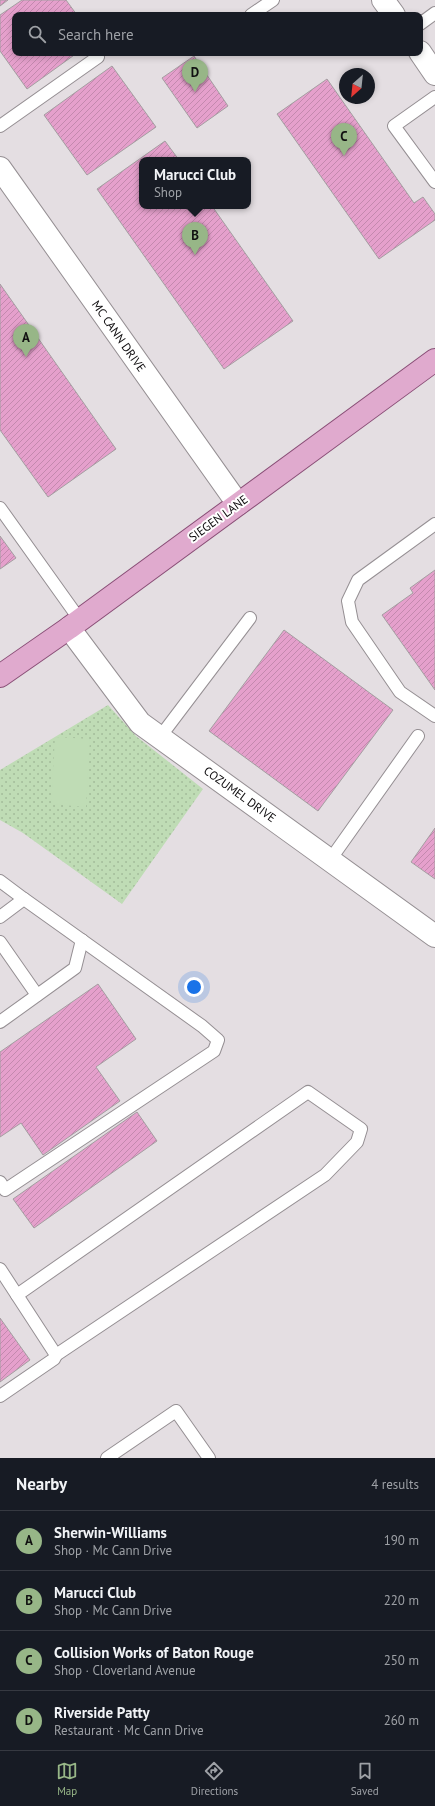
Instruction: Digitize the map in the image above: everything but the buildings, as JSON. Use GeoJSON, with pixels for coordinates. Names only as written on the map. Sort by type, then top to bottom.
{"type":"FeatureCollection","features":[{"type":"Feature","properties":{"kind":"main road","name":"SIEGEN LANE"},"geometry":{"type":"LineString","coordinates":[[0,676],[75,624],[435,360]]}},
{"type":"Feature","properties":{"kind":"street"},"geometry":{"type":"LineString","coordinates":[[383,0],[392,12]]}},
{"type":"Feature","properties":{"kind":"street"},"geometry":{"type":"LineString","coordinates":[[423,56],[435,74]]}},
{"type":"Feature","properties":{"kind":"street","name":"MC CANN DRIVE"},"geometry":{"type":"LineString","coordinates":[[0,168],[238,504]]}},
{"type":"Feature","properties":{"kind":"street","name":"COZUMEL DRIVE"},"geometry":{"type":"LineString","coordinates":[[75,624],[140,723],[435,936]]}},
{"type":"Feature","properties":{"kind":"lane"},"geometry":{"type":"LineString","coordinates":[[256,12],[273,0]]}},
{"type":"Feature","properties":{"kind":"lane"},"geometry":{"type":"LineString","coordinates":[[423,22],[435,13]]}},
{"type":"Feature","properties":{"kind":"lane"},"geometry":{"type":"LineString","coordinates":[[0,126],[98,57]]}},
{"type":"Feature","properties":{"kind":"lane"},"geometry":{"type":"LineString","coordinates":[[435,97],[394,126],[435,182]]}},
{"type":"Feature","properties":{"kind":"lane"},"geometry":{"type":"LineString","coordinates":[[0,508],[75,624]]}},
{"type":"Feature","properties":{"kind":"lane"},"geometry":{"type":"LineString","coordinates":[[435,524],[358,580],[348,601],[352,622],[400,692],[435,716]]}},
{"type":"Feature","properties":{"kind":"lane"},"geometry":{"type":"LineString","coordinates":[[160,737],[250,618]]}},
{"type":"Feature","properties":{"kind":"lane"},"geometry":{"type":"LineString","coordinates":[[330,860],[418,736]]}},
{"type":"Feature","properties":{"kind":"lane"},"geometry":{"type":"LineString","coordinates":[[0,881],[202,1026],[218,1040],[214,1051],[5,1190],[0,1182]]}},
{"type":"Feature","properties":{"kind":"lane"},"geometry":{"type":"LineString","coordinates":[[0,917],[24,899]]}},
{"type":"Feature","properties":{"kind":"lane"},"geometry":{"type":"LineString","coordinates":[[0,1022],[75,968],[82,940]]}},
{"type":"Feature","properties":{"kind":"lane"},"geometry":{"type":"LineString","coordinates":[[0,942],[37,995]]}},
{"type":"Feature","properties":{"kind":"lane"},"geometry":{"type":"LineString","coordinates":[[0,1396],[54,1359],[56,1355],[325,1175],[357,1142],[361,1129],[308,1092],[17,1295]]}},
{"type":"Feature","properties":{"kind":"lane"},"geometry":{"type":"LineString","coordinates":[[0,1269],[56,1355]]}},
{"type":"Feature","properties":{"kind":"lane"},"geometry":{"type":"LineString","coordinates":[[107,1458],[176,1411],[209,1458]]}},
{"type":"Feature","properties":{"kind":"green space"},"geometry":{"type":"Polygon","coordinates":[[[108,705],[136,736],[203,789],[122,904],[23,833],[0,820],[0,770],[108,705]]]}},
{"type":"Feature","properties":{"kind":"green space"},"geometry":{"type":"Polygon","coordinates":[[[55,737],[90,739],[86,807],[51,804],[55,737]]]}},
{"type":"Feature","properties":{"kind":"place","name":"Riverside Patty"},"geometry":{"type":"Point","coordinates":[195,92]}},
{"type":"Feature","properties":{"kind":"place","name":"Collision Works of Baton Rouge"},"geometry":{"type":"Point","coordinates":[344,156]}},
{"type":"Feature","properties":{"kind":"place","name":"Marucci Club"},"geometry":{"type":"Point","coordinates":[195,255]}},
{"type":"Feature","properties":{"kind":"place","name":"Sherwin-Williams"},"geometry":{"type":"Point","coordinates":[26,357]}}]}
